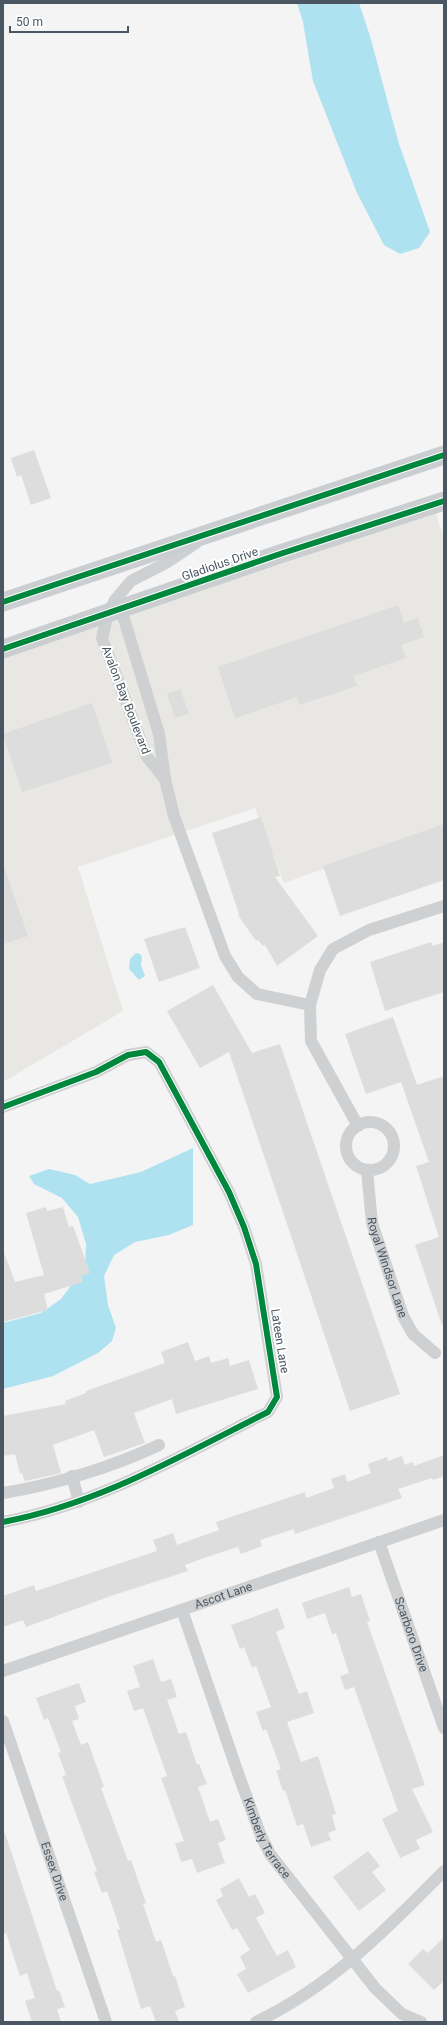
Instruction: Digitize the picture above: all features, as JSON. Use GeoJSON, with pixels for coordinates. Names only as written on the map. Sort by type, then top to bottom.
{"type":"FeatureCollection","features":[{"type":"Feature","properties":{"kind":"main road"},"geometry":{"type":"LineString","coordinates":[[3,602],[217,529],[444,455]]}},
{"type":"Feature","properties":{"kind":"main road","name":"Gladiolus Drive"},"geometry":{"type":"LineString","coordinates":[[3,649],[288,552],[444,501]]}},
{"type":"Feature","properties":{"kind":"street","name":"Avalon Bay Boulevard"},"geometry":{"type":"LineString","coordinates":[[165,779],[147,757],[102,638],[114,612],[115,600],[131,581],[166,563],[217,529]]}},
{"type":"Feature","properties":{"kind":"street","name":"Avalon Bay Boulevard"},"geometry":{"type":"LineString","coordinates":[[114,612],[159,734],[165,779],[174,816],[225,956],[238,977],[257,994],[310,1005]]}},
{"type":"Feature","properties":{"kind":"street"},"geometry":{"type":"LineString","coordinates":[[358,1126],[311,1041],[310,1005],[320,970],[333,949],[369,930],[444,906]]}},
{"type":"Feature","properties":{"kind":"street","name":"Lateen Lane"},"geometry":{"type":"LineString","coordinates":[[3,1107],[109,1066],[128,1055],[146,1052],[159,1062],[228,1192],[244,1227],[256,1264],[277,1397],[268,1412],[154,1470],[79,1502],[25,1518],[3,1522]]}},
{"type":"Feature","properties":{"kind":"street"},"geometry":{"type":"LineString","coordinates":[[365,1123],[381,1125],[388,1130],[392,1137],[394,1146],[388,1162],[376,1169],[367,1170],[352,1163],[347,1151],[347,1138],[351,1131],[365,1123]]}},
{"type":"Feature","properties":{"kind":"street","name":"Royal Windsor Lane"},"geometry":{"type":"LineString","coordinates":[[367,1170],[372,1224],[403,1316],[414,1334],[435,1353]]}},
{"type":"Feature","properties":{"kind":"street"},"geometry":{"type":"LineString","coordinates":[[3,1493],[39,1487],[140,1454],[159,1445]]}},
{"type":"Feature","properties":{"kind":"street"},"geometry":{"type":"LineString","coordinates":[[72,1476],[79,1502]]}},
{"type":"Feature","properties":{"kind":"street","name":"Ascot Lane"},"geometry":{"type":"LineString","coordinates":[[3,1671],[444,1520]]}},
{"type":"Feature","properties":{"kind":"street","name":"Scarboro Drive"},"geometry":{"type":"LineString","coordinates":[[379,1542],[444,1728]]}},
{"type":"Feature","properties":{"kind":"street","name":"Kimberly Terrace"},"geometry":{"type":"LineString","coordinates":[[182,1610],[239,1776],[261,1836],[270,1854],[352,1960],[388,2002],[402,2014],[421,2022]]}},
{"type":"Feature","properties":{"kind":"street","name":"Essex Drive"},"geometry":{"type":"LineString","coordinates":[[3,1721],[106,2022]]}},
{"type":"Feature","properties":{"kind":"street"},"geometry":{"type":"LineString","coordinates":[[256,2022],[301,1997],[352,1960],[385,1931],[444,1872]]}},
{"type":"Feature","properties":{"kind":"shaded area"},"geometry":{"type":"Polygon","coordinates":[[[436,513],[440,527],[439,529],[441,528],[444,538],[444,825],[284,883],[255,808],[78,867],[123,1011],[3,1082],[3,659],[283,563],[436,513]]]}},
{"type":"Feature","properties":{"kind":"water"},"geometry":{"type":"Polygon","coordinates":[[[297,3],[359,3],[370,36],[399,144],[430,232],[419,248],[400,254],[384,245],[357,193],[313,81],[303,22],[297,3]]]}},
{"type":"Feature","properties":{"kind":"water"},"geometry":{"type":"Polygon","coordinates":[[[136,953],[140,954],[142,957],[141,965],[145,976],[139,980],[129,969],[130,959],[136,953]]]}},
{"type":"Feature","properties":{"kind":"water"},"geometry":{"type":"Polygon","coordinates":[[[193,1148],[193,1225],[169,1235],[135,1242],[114,1255],[104,1276],[108,1305],[116,1328],[112,1341],[98,1353],[53,1376],[3,1389],[3,1323],[41,1313],[61,1299],[85,1267],[86,1244],[78,1217],[62,1198],[34,1184],[29,1176],[49,1169],[75,1175],[90,1184],[141,1172],[193,1148]]]}},
{"type":"Feature","properties":{"kind":"building"},"geometry":{"type":"Polygon","coordinates":[[[34,450],[51,498],[31,505],[21,475],[17,477],[11,458],[34,450]]]}},
{"type":"Feature","properties":{"kind":"building"},"geometry":{"type":"Polygon","coordinates":[[[398,605],[404,623],[418,618],[424,637],[401,645],[406,658],[353,676],[357,686],[299,705],[297,697],[235,718],[218,667],[398,605]]]}},
{"type":"Feature","properties":{"kind":"building"},"geometry":{"type":"Polygon","coordinates":[[[180,689],[189,714],[175,718],[167,694],[180,689]]]}},
{"type":"Feature","properties":{"kind":"building"},"geometry":{"type":"Polygon","coordinates":[[[92,703],[112,763],[22,792],[3,734],[92,703]]]}},
{"type":"Feature","properties":{"kind":"building"},"geometry":{"type":"Polygon","coordinates":[[[261,817],[280,876],[275,877],[318,936],[277,966],[265,945],[263,946],[258,940],[256,941],[238,915],[239,914],[212,833],[261,817]]]}},
{"type":"Feature","properties":{"kind":"building"},"geometry":{"type":"Polygon","coordinates":[[[444,824],[444,880],[340,916],[323,866],[444,824]]]}},
{"type":"Feature","properties":{"kind":"building"},"geometry":{"type":"Polygon","coordinates":[[[3,869],[5,869],[28,936],[3,944],[3,869]]]}},
{"type":"Feature","properties":{"kind":"building"},"geometry":{"type":"Polygon","coordinates":[[[185,927],[200,968],[159,982],[144,939],[185,927]]]}},
{"type":"Feature","properties":{"kind":"building"},"geometry":{"type":"Polygon","coordinates":[[[431,942],[433,946],[444,942],[444,992],[385,1011],[370,962],[431,942]]]}},
{"type":"Feature","properties":{"kind":"building"},"geometry":{"type":"Polygon","coordinates":[[[213,985],[252,1053],[280,1044],[400,1394],[350,1411],[229,1052],[200,1068],[167,1011],[213,985]]]}},
{"type":"Feature","properties":{"kind":"building"},"geometry":{"type":"Polygon","coordinates":[[[393,1017],[417,1085],[444,1076],[444,1325],[442,1325],[415,1245],[439,1237],[416,1166],[429,1162],[401,1082],[366,1094],[345,1034],[393,1017]]]}},
{"type":"Feature","properties":{"kind":"building"},"geometry":{"type":"Polygon","coordinates":[[[46,1207],[47,1211],[63,1207],[69,1227],[73,1226],[90,1273],[81,1276],[83,1282],[44,1294],[48,1310],[3,1322],[3,1255],[5,1255],[15,1282],[44,1275],[26,1213],[46,1207]]]}},
{"type":"Feature","properties":{"kind":"building"},"geometry":{"type":"Polygon","coordinates":[[[188,1342],[195,1361],[209,1356],[211,1363],[228,1358],[230,1366],[249,1360],[258,1389],[176,1414],[172,1399],[134,1413],[145,1443],[104,1457],[94,1430],[53,1445],[61,1473],[25,1481],[22,1473],[20,1474],[15,1454],[3,1456],[3,1416],[66,1404],[65,1401],[86,1393],[86,1391],[165,1363],[161,1352],[188,1342]]]}},
{"type":"Feature","properties":{"kind":"building"},"geometry":{"type":"Polygon","coordinates":[[[444,1455],[444,1476],[433,1480],[432,1478],[398,1489],[402,1498],[295,1534],[294,1529],[260,1540],[262,1546],[241,1554],[238,1547],[207,1557],[185,1565],[188,1571],[111,1596],[26,1627],[23,1620],[3,1627],[3,1596],[34,1585],[36,1591],[157,1551],[153,1540],[173,1533],[177,1545],[219,1530],[216,1522],[305,1492],[306,1498],[334,1488],[331,1479],[345,1474],[347,1482],[371,1473],[368,1464],[387,1457],[388,1461],[402,1456],[405,1465],[413,1462],[414,1466],[444,1455]]]}},
{"type":"Feature","properties":{"kind":"building"},"geometry":{"type":"Polygon","coordinates":[[[349,1587],[352,1597],[361,1594],[370,1621],[367,1622],[425,1785],[412,1789],[433,1832],[416,1840],[420,1849],[400,1858],[382,1819],[398,1811],[354,1687],[345,1690],[340,1676],[349,1673],[336,1633],[332,1634],[325,1613],[307,1619],[302,1603],[349,1587]]]}},
{"type":"Feature","properties":{"kind":"building"},"geometry":{"type":"Polygon","coordinates":[[[278,1608],[285,1628],[276,1632],[299,1694],[307,1691],[314,1713],[287,1722],[301,1762],[318,1756],[336,1814],[332,1815],[336,1830],[328,1833],[331,1840],[311,1847],[303,1824],[297,1826],[285,1790],[283,1791],[276,1771],[281,1769],[266,1729],[263,1731],[256,1712],[271,1707],[256,1666],[252,1668],[244,1647],[240,1649],[231,1625],[278,1608]]]}},
{"type":"Feature","properties":{"kind":"building"},"geometry":{"type":"Polygon","coordinates":[[[153,1659],[161,1682],[171,1679],[177,1697],[167,1700],[179,1734],[186,1732],[197,1765],[199,1764],[207,1784],[198,1787],[210,1822],[218,1819],[226,1840],[218,1843],[225,1863],[197,1873],[192,1859],[181,1862],[175,1843],[184,1841],[161,1778],[167,1776],[143,1708],[134,1711],[127,1691],[140,1687],[133,1666],[153,1659]]]}},
{"type":"Feature","properties":{"kind":"building"},"geometry":{"type":"Polygon","coordinates":[[[79,1683],[86,1702],[75,1706],[79,1719],[72,1721],[81,1745],[88,1742],[104,1787],[101,1788],[128,1861],[131,1860],[146,1903],[143,1904],[156,1942],[161,1940],[173,1976],[175,1976],[185,2007],[175,2011],[179,2022],[156,2022],[150,2006],[141,2009],[117,1930],[120,1929],[107,1891],[102,1893],[94,1872],[97,1871],[62,1776],[66,1775],[58,1753],[61,1752],[48,1718],[44,1720],[36,1698],[79,1683]]]}},
{"type":"Feature","properties":{"kind":"building"},"geometry":{"type":"Polygon","coordinates":[[[5,1833],[57,1991],[59,1990],[65,2007],[57,2009],[61,2022],[32,2022],[25,2001],[35,1998],[27,1973],[20,1976],[6,1933],[3,1934],[3,1834],[5,1833]]]}},
{"type":"Feature","properties":{"kind":"building"},"geometry":{"type":"Polygon","coordinates":[[[368,1851],[380,1866],[372,1872],[386,1890],[359,1911],[333,1877],[368,1851]]]}},
{"type":"Feature","properties":{"kind":"building"},"geometry":{"type":"Polygon","coordinates":[[[239,1878],[249,1897],[255,1894],[265,1913],[256,1918],[277,1956],[288,1950],[296,1967],[248,1993],[237,1974],[246,1969],[240,1956],[250,1950],[237,1928],[232,1930],[216,1900],[223,1896],[220,1889],[239,1878]]]}},
{"type":"Feature","properties":{"kind":"building"},"geometry":{"type":"Polygon","coordinates":[[[444,1937],[444,1981],[434,1990],[408,1964],[423,1949],[428,1953],[444,1937]]]}},
{"type":"Feature","properties":{"kind":"cycle path"},"geometry":{"type":"LineString","coordinates":[[3,602],[444,455]]}},
{"type":"Feature","properties":{"kind":"cycle path"},"geometry":{"type":"LineString","coordinates":[[3,649],[280,554],[444,501]]}},
{"type":"Feature","properties":{"kind":"cycle path"},"geometry":{"type":"LineString","coordinates":[[3,1107],[96,1072],[128,1055],[146,1052],[159,1062],[229,1192],[244,1227],[256,1264],[277,1397],[268,1412],[172,1461],[106,1491],[73,1503],[38,1514],[3,1522]]}}]}
